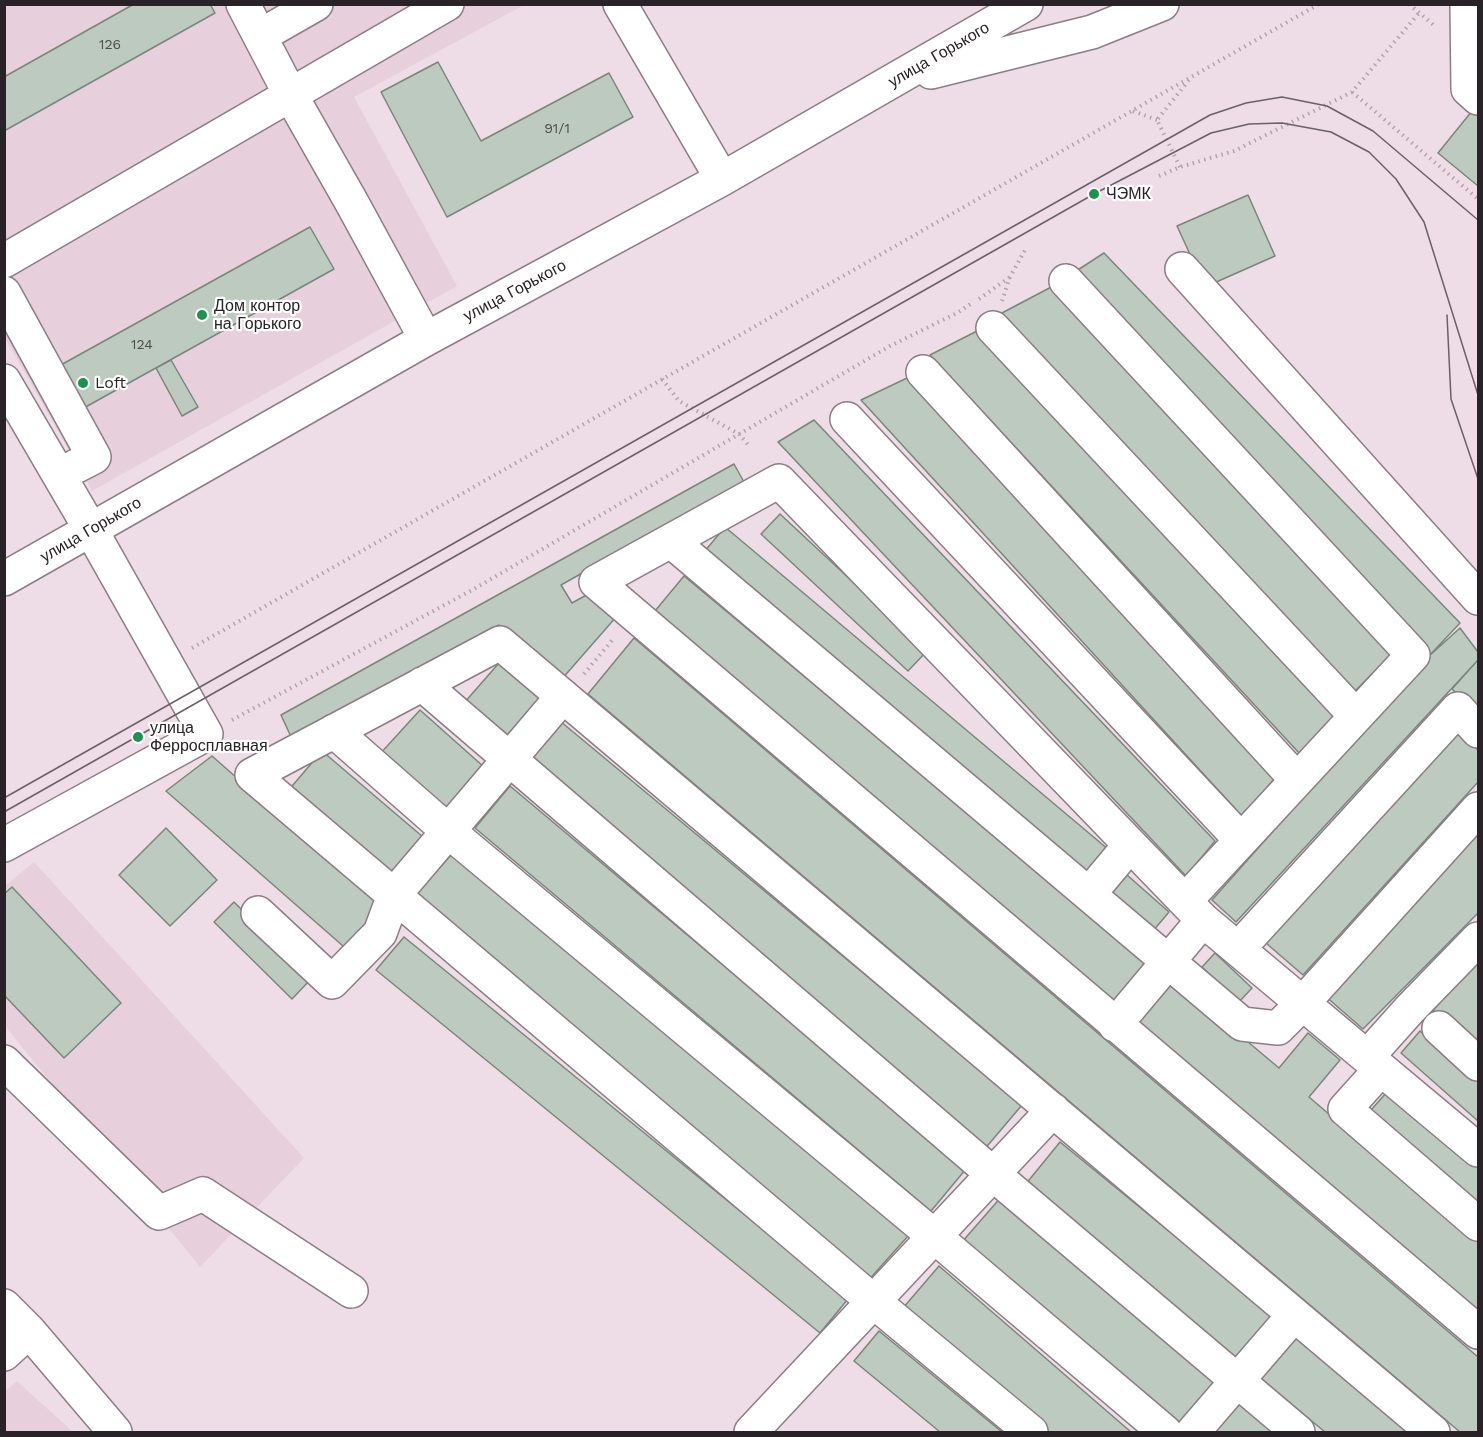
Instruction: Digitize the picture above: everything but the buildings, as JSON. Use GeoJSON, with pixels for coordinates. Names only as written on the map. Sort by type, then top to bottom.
{"type":"FeatureCollection","features":[{"type":"Feature","properties":{"kind":"street"},"geometry":{"type":"LineString","coordinates":[[243,4],[290,94],[426,339]]}},
{"type":"Feature","properties":{"kind":"street"},"geometry":{"type":"LineString","coordinates":[[260,36],[316,4]]}},
{"type":"Feature","properties":{"kind":"street"},"geometry":{"type":"LineString","coordinates":[[4,261],[447,4]]}},
{"type":"Feature","properties":{"kind":"street"},"geometry":{"type":"LineString","coordinates":[[620,4],[722,179]]}},
{"type":"Feature","properties":{"kind":"street","name":"улица Горького"},"geometry":{"type":"LineString","coordinates":[[4,579],[426,339],[722,179],[1026,4]]}},
{"type":"Feature","properties":{"kind":"street"},"geometry":{"type":"LineString","coordinates":[[894,82],[1092,32],[1162,4]]}},
{"type":"Feature","properties":{"kind":"street"},"geometry":{"type":"LineString","coordinates":[[1467,4],[1468,88],[1479,98]]}},
{"type":"Feature","properties":{"kind":"street"},"geometry":{"type":"LineString","coordinates":[[1182,269],[1479,598]]}},
{"type":"Feature","properties":{"kind":"street"},"geometry":{"type":"LineString","coordinates":[[1066,281],[1413,655],[1241,840],[1194,911],[1168,961],[1115,1025]]}},
{"type":"Feature","properties":{"kind":"street"},"geometry":{"type":"LineString","coordinates":[[4,293],[94,458],[59,475]]}},
{"type":"Feature","properties":{"kind":"street"},"geometry":{"type":"LineString","coordinates":[[997,317],[1356,716]]}},
{"type":"Feature","properties":{"kind":"street"},"geometry":{"type":"LineString","coordinates":[[923,372],[1297,780]]}},
{"type":"Feature","properties":{"kind":"street"},"geometry":{"type":"LineString","coordinates":[[4,381],[206,734],[4,846]]}},
{"type":"Feature","properties":{"kind":"street"},"geometry":{"type":"LineString","coordinates":[[847,419],[1241,840]]}},
{"type":"Feature","properties":{"kind":"street"},"geometry":{"type":"LineString","coordinates":[[1479,1150],[1302,1004],[1194,911],[779,481],[596,582],[1479,1332]]}},
{"type":"Feature","properties":{"kind":"street"},"geometry":{"type":"LineString","coordinates":[[671,541],[1242,1024],[1278,1028],[1479,808]]}},
{"type":"Feature","properties":{"kind":"street"},"geometry":{"type":"LineString","coordinates":[[1031,1432],[873,1302],[252,775],[500,643],[1433,1432]]}},
{"type":"Feature","properties":{"kind":"street"},"geometry":{"type":"LineString","coordinates":[[422,684],[993,1174],[1298,1432]]}},
{"type":"Feature","properties":{"kind":"street"},"geometry":{"type":"LineString","coordinates":[[258,913],[332,982],[380,933],[394,896],[563,696]]}},
{"type":"Feature","properties":{"kind":"street"},"geometry":{"type":"LineString","coordinates":[[1238,949],[1458,709],[1479,731]]}},
{"type":"Feature","properties":{"kind":"street"},"geometry":{"type":"LineString","coordinates":[[334,731],[448,831],[934,1236],[1165,1432]]}},
{"type":"Feature","properties":{"kind":"street"},"geometry":{"type":"LineString","coordinates":[[1089,894],[1130,845]]}},
{"type":"Feature","properties":{"kind":"street"},"geometry":{"type":"LineString","coordinates":[[1478,940],[1410,1009],[1346,1109],[1479,1224]]}},
{"type":"Feature","properties":{"kind":"street"},"geometry":{"type":"LineString","coordinates":[[1439,1028],[1479,1064]]}},
{"type":"Feature","properties":{"kind":"street"},"geometry":{"type":"LineString","coordinates":[[4,1062],[159,1213],[203,1194],[351,1291]]}},
{"type":"Feature","properties":{"kind":"street"},"geometry":{"type":"LineString","coordinates":[[750,1432],[1053,1110]]}},
{"type":"Feature","properties":{"kind":"street"},"geometry":{"type":"LineString","coordinates":[[4,1306],[29,1330],[115,1432]]}},
{"type":"Feature","properties":{"kind":"street"},"geometry":{"type":"LineString","coordinates":[[1194,1432],[1294,1315]]}},
{"type":"Feature","properties":{"kind":"street"},"geometry":{"type":"LineString","coordinates":[[4,1354],[29,1330]]}},
{"type":"Feature","properties":{"kind":"path"},"geometry":{"type":"LineString","coordinates":[[166,663],[1319,4]]}},
{"type":"Feature","properties":{"kind":"path"},"geometry":{"type":"LineString","coordinates":[[1159,176],[1180,167],[1234,151],[1352,92],[1419,13]]}},
{"type":"Feature","properties":{"kind":"path"},"geometry":{"type":"LineString","coordinates":[[1157,120],[1190,78]]}},
{"type":"Feature","properties":{"kind":"path"},"geometry":{"type":"LineString","coordinates":[[1352,92],[1479,199]]}},
{"type":"Feature","properties":{"kind":"path"},"geometry":{"type":"LineString","coordinates":[[1133,111],[1157,120],[1180,167]]}},
{"type":"Feature","properties":{"kind":"path"},"geometry":{"type":"LineString","coordinates":[[997,317],[1010,277],[1025,250]]}},
{"type":"Feature","properties":{"kind":"path"},"geometry":{"type":"LineString","coordinates":[[206,734],[474,589],[890,346],[957,313],[1010,277]]}},
{"type":"Feature","properties":{"kind":"path"},"geometry":{"type":"LineString","coordinates":[[662,379],[679,401],[739,434],[750,447]]}},
{"type":"Feature","properties":{"kind":"path"},"geometry":{"type":"LineString","coordinates":[[563,696],[634,615]]}},
{"type":"Feature","properties":{"kind":"shaded area","name":"Дом контор на Горького"},"geometry":{"type":"Polygon","coordinates":[[[4,5],[524,5],[354,97],[457,286],[92,491],[5,338],[4,5]]]}},
{"type":"Feature","properties":{"kind":"shaded area"},"geometry":{"type":"Polygon","coordinates":[[[34,862],[304,1158],[200,1267],[5,1026],[5,886],[34,862]]]}},
{"type":"Feature","properties":{"kind":"shaded area"},"geometry":{"type":"Polygon","coordinates":[[[17,1381],[73,1432],[5,1432],[5,1392],[17,1381]]]}},
{"type":"Feature","properties":{"kind":"tram line"},"geometry":{"type":"LineString","coordinates":[[4,798],[1210,115],[1246,103],[1282,97],[1327,106],[1373,131],[1478,220]]}},
{"type":"Feature","properties":{"kind":"tram line"},"geometry":{"type":"LineString","coordinates":[[4,812],[1094,194],[1211,133],[1249,124],[1282,123],[1331,132],[1369,152],[1396,179],[1424,222],[1478,395]]}},
{"type":"Feature","properties":{"kind":"tram line"},"geometry":{"type":"LineString","coordinates":[[1447,315],[1451,399],[1478,479]]}},
{"type":"Feature","properties":{"kind":"place","name":"ЧЭМК"},"geometry":{"type":"Point","coordinates":[1094,194]}},
{"type":"Feature","properties":{"kind":"place","name":"Дом контор на Горького"},"geometry":{"type":"Point","coordinates":[202,315]}},
{"type":"Feature","properties":{"kind":"place","name":"Loft"},"geometry":{"type":"Point","coordinates":[83,383]}},
{"type":"Feature","properties":{"kind":"place","name":"улица Ферросплавная"},"geometry":{"type":"Point","coordinates":[138,737]}}]}
